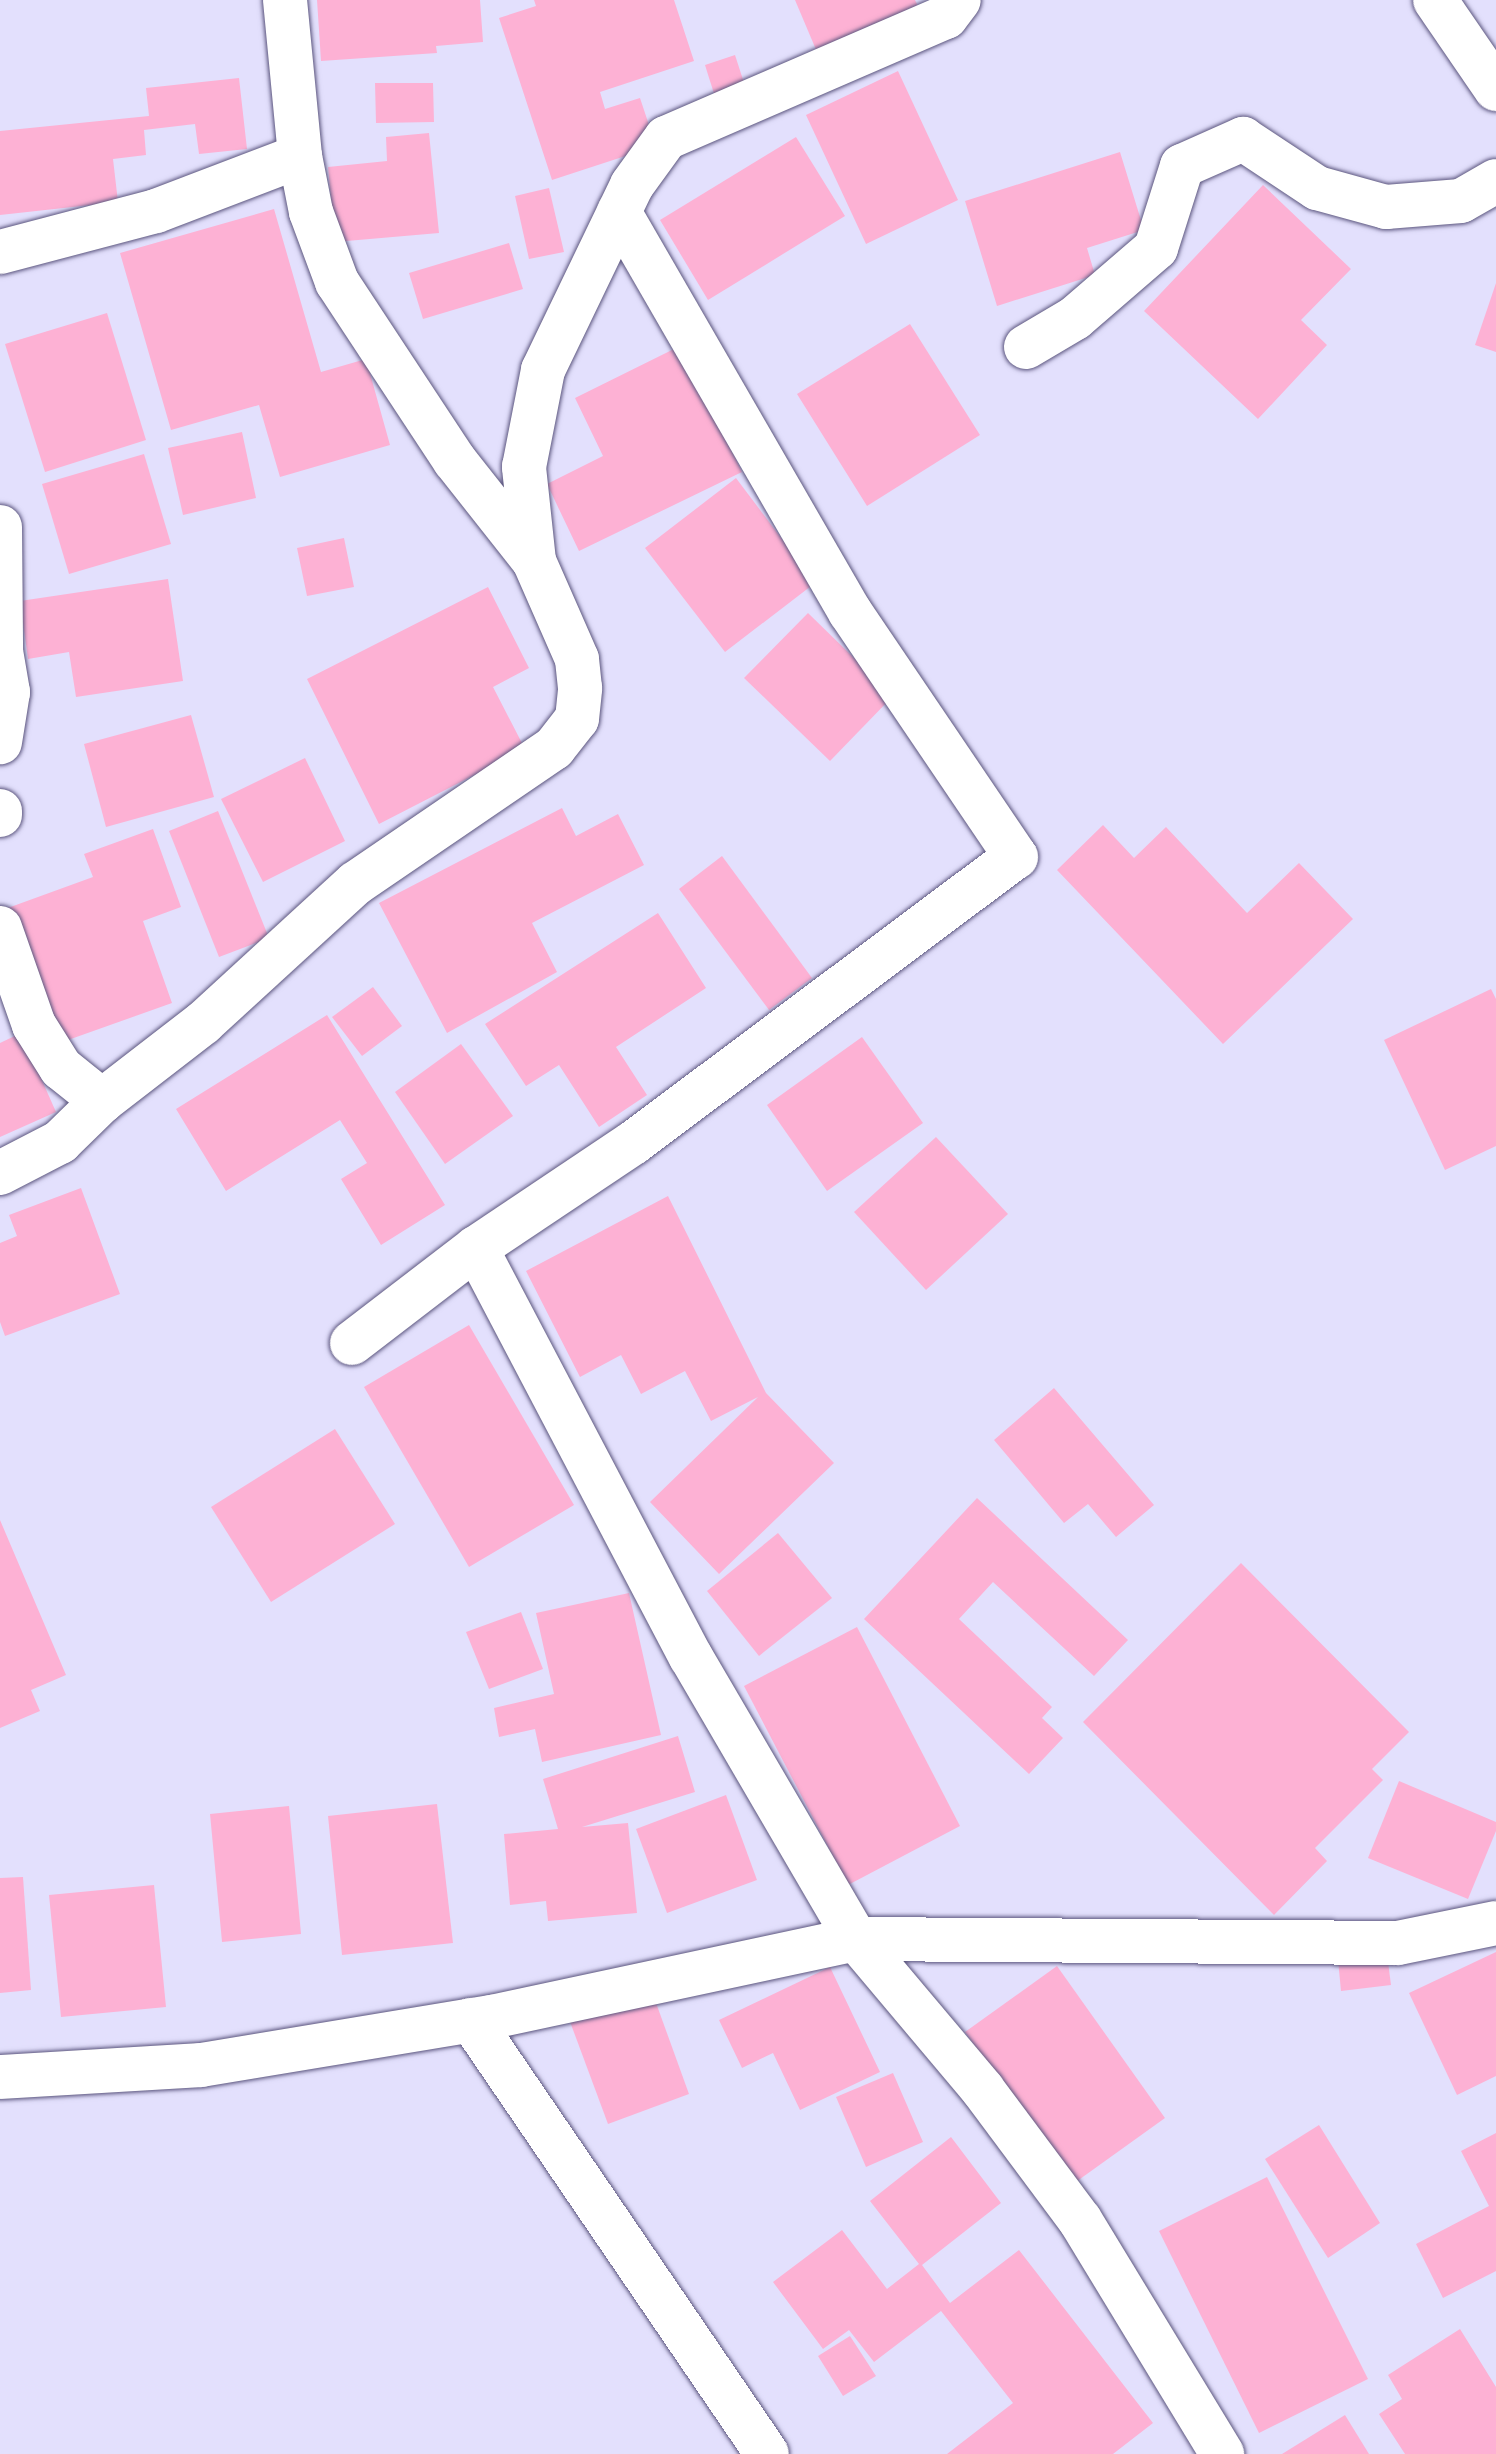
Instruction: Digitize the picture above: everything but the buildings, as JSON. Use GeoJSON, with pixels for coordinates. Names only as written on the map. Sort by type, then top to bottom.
{"type":"FeatureCollection","features":[{"type":"Feature","properties":{"kind":"street"},"geometry":{"type":"LineString","coordinates":[[0,1173],[60,1142],[102,1101],[203,1023],[356,883],[554,748],[577,719],[580,688],[577,659],[534,561],[455,461],[337,282],[311,212],[300,156],[285,0]]}},
{"type":"Feature","properties":{"kind":"street"},"geometry":{"type":"LineString","coordinates":[[534,561],[524,467],[543,370],[632,185],[666,138],[946,17],[959,0]]}},
{"type":"Feature","properties":{"kind":"street"},"geometry":{"type":"LineString","coordinates":[[1435,0],[1496,89]]}},
{"type":"Feature","properties":{"kind":"street"},"geometry":{"type":"LineString","coordinates":[[1026,347],[1075,318],[1156,248],[1182,166],[1243,139],[1317,188],[1386,207],[1461,201],[1496,181]]}},
{"type":"Feature","properties":{"kind":"street"},"geometry":{"type":"LineString","coordinates":[[0,252],[156,211],[300,156]]}},
{"type":"Feature","properties":{"kind":"street"},"geometry":{"type":"LineString","coordinates":[[352,1343],[476,1248],[633,1143],[1016,857],[850,612],[619,212]]}},
{"type":"Feature","properties":{"kind":"street"},"geometry":{"type":"LineString","coordinates":[[0,527],[1,651],[8,692],[0,742]]}},
{"type":"Feature","properties":{"kind":"street"},"geometry":{"type":"LineString","coordinates":[[0,928],[34,1025],[61,1068],[102,1101]]}},
{"type":"Feature","properties":{"kind":"street"},"geometry":{"type":"LineString","coordinates":[[476,1248],[691,1657],[856,1939],[983,2090],[1080,2220],[1222,2454]]}},
{"type":"Feature","properties":{"kind":"street"},"geometry":{"type":"LineString","coordinates":[[0,2077],[201,2065],[471,2020],[856,1939],[1398,1943],[1496,1923]]}},
{"type":"Feature","properties":{"kind":"street"},"geometry":{"type":"LineString","coordinates":[[471,2020],[767,2454]]}}]}
